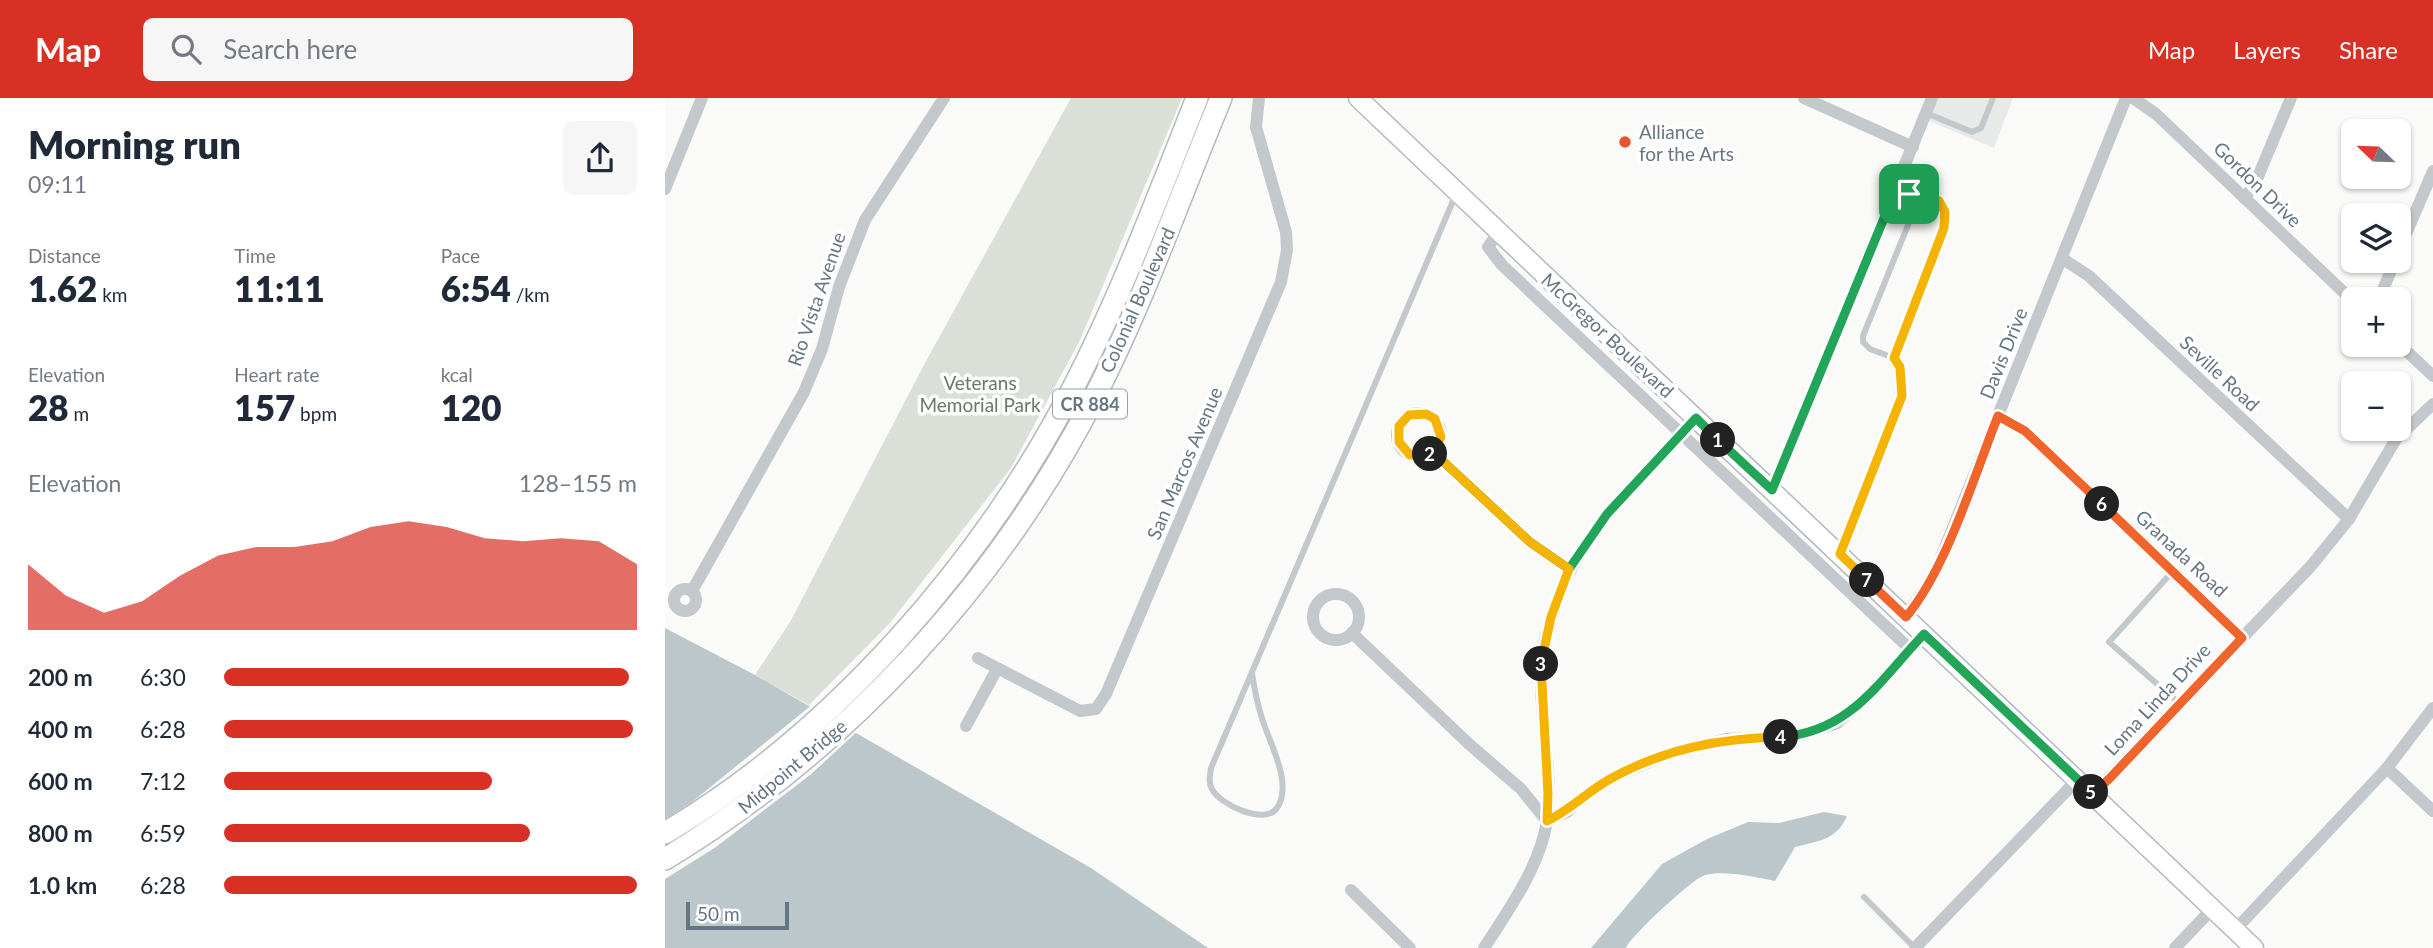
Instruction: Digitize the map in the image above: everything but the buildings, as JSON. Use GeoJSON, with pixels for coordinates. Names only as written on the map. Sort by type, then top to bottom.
{"type":"FeatureCollection","features":[{"type":"Feature","properties":{"kind":"highway","name":"Colonial Boulevard"},"geometry":{"type":"LineString","coordinates":[[891,645],[978,540],[1034,457],[1071,391],[1130,263],[1195,103]]}},
{"type":"Feature","properties":{"kind":"highway","name":"Colonial Boulevard"},"geometry":{"type":"LineString","coordinates":[[909,660],[1001,547],[1064,451],[1124,336],[1217,107]]}},
{"type":"Feature","properties":{"kind":"highway","name":"Midpoint Bridge"},"geometry":{"type":"LineString","coordinates":[[665,833],[720,796],[784,746],[891,645]]}},
{"type":"Feature","properties":{"kind":"highway","name":"Midpoint Bridge"},"geometry":{"type":"LineString","coordinates":[[665,859],[736,814],[773,785],[840,728],[909,660]]}},
{"type":"Feature","properties":{"kind":"main road","name":"McGregor Boulevard"},"geometry":{"type":"LineString","coordinates":[[1357,98],[2254,948]]}},
{"type":"Feature","properties":{"kind":"street"},"geometry":{"type":"LineString","coordinates":[[665,189],[702,98]]}},
{"type":"Feature","properties":{"kind":"street","name":"Rio Vista Avenue"},"geometry":{"type":"LineString","coordinates":[[692,591],[804,392],[822,349],[839,286],[865,220],[943,98]]}},
{"type":"Feature","properties":{"kind":"street","name":"San Marcos Avenue"},"geometry":{"type":"LineString","coordinates":[[978,658],[1080,711],[1095,709],[1106,694],[1283,274],[1286,233],[1256,127],[1259,98]]}},
{"type":"Feature","properties":{"kind":"street"},"geometry":{"type":"LineString","coordinates":[[1804,98],[1913,147]]}},
{"type":"Feature","properties":{"kind":"street"},"geometry":{"type":"LineString","coordinates":[[1772,490],[1931,98]]}},
{"type":"Feature","properties":{"kind":"street","name":"Davis Drive"},"geometry":{"type":"LineString","coordinates":[[1906,617],[1933,577],[2126,98]]}},
{"type":"Feature","properties":{"kind":"street","name":"Gordon Drive"},"geometry":{"type":"LineString","coordinates":[[2133,98],[2156,114],[2341,290]]}},
{"type":"Feature","properties":{"kind":"street"},"geometry":{"type":"LineString","coordinates":[[2244,198],[2254,186],[2291,98]]}},
{"type":"Feature","properties":{"kind":"street"},"geometry":{"type":"LineString","coordinates":[[2411,222],[2433,171]]}},
{"type":"Feature","properties":{"kind":"street"},"geometry":{"type":"LineString","coordinates":[[1499,232],[1488,247],[1502,265],[1910,649]]}},
{"type":"Feature","properties":{"kind":"street","name":"Seville Road"},"geometry":{"type":"LineString","coordinates":[[2063,259],[2089,276],[2349,519]]}},
{"type":"Feature","properties":{"kind":"street"},"geometry":{"type":"LineString","coordinates":[[2411,355],[2433,376]]}},
{"type":"Feature","properties":{"kind":"street","name":"Loma Linda Drive"},"geometry":{"type":"LineString","coordinates":[[2093,794],[2311,566],[2349,519],[2396,439],[2433,404]]}},
{"type":"Feature","properties":{"kind":"street","name":"Granada Road"},"geometry":{"type":"LineString","coordinates":[[1998,416],[2025,431],[2242,638]]}},
{"type":"Feature","properties":{"kind":"street"},"geometry":{"type":"LineString","coordinates":[[1483,948],[1538,855],[1547,821],[1548,794],[1540,669],[1548,626],[1569,569],[1607,514],[1696,418]]}},
{"type":"Feature","properties":{"kind":"street"},"geometry":{"type":"LineString","coordinates":[[1433,452],[1530,542],[1569,569]]}},
{"type":"Feature","properties":{"kind":"street"},"geometry":{"type":"LineString","coordinates":[[1352,633],[1469,744],[1521,789],[1547,821]]}},
{"type":"Feature","properties":{"kind":"street"},"geometry":{"type":"LineString","coordinates":[[1547,821],[1567,812],[1610,779],[1665,755],[1725,739],[1802,735],[1837,723],[1867,696],[1924,634]]}},
{"type":"Feature","properties":{"kind":"street"},"geometry":{"type":"LineString","coordinates":[[965,726],[997,669]]}},
{"type":"Feature","properties":{"kind":"street"},"geometry":{"type":"LineString","coordinates":[[2235,930],[2387,768],[2433,708]]}},
{"type":"Feature","properties":{"kind":"street"},"geometry":{"type":"LineString","coordinates":[[2387,768],[2433,811]]}},
{"type":"Feature","properties":{"kind":"street"},"geometry":{"type":"LineString","coordinates":[[1915,948],[2078,779]]}},
{"type":"Feature","properties":{"kind":"street"},"geometry":{"type":"LineString","coordinates":[[1351,890],[1410,948]]}},
{"type":"Feature","properties":{"kind":"street"},"geometry":{"type":"LineString","coordinates":[[2175,948],[2213,908]]}},
{"type":"Feature","properties":{"kind":"lane"},"geometry":{"type":"LineString","coordinates":[[1926,113],[1972,132],[1981,128],[1993,98]]}},
{"type":"Feature","properties":{"kind":"lane"},"geometry":{"type":"LineString","coordinates":[[1894,358],[1944,228],[1945,212],[1939,201],[1919,198],[1896,189]]}},
{"type":"Feature","properties":{"kind":"lane"},"geometry":{"type":"LineString","coordinates":[[1252,673],[1261,718],[1282,784],[1273,813],[1259,816],[1217,797],[1209,780],[1252,673],[1457,192]]}},
{"type":"Feature","properties":{"kind":"lane"},"geometry":{"type":"LineString","coordinates":[[1840,554],[1902,396],[1900,367],[1894,358],[1870,349],[1863,342],[1863,336],[1919,198]]}},
{"type":"Feature","properties":{"kind":"lane"},"geometry":{"type":"LineString","coordinates":[[2173,570],[2109,642],[2180,704]]}},
{"type":"Feature","properties":{"kind":"lane"},"geometry":{"type":"LineString","coordinates":[[1864,897],[1915,948]]}},
{"type":"Feature","properties":{"kind":"shaded area"},"geometry":{"type":"Polygon","coordinates":[[[1931,98],[2013,98],[1994,148],[1924,119],[1931,98]]]}},
{"type":"Feature","properties":{"kind":"shaded area"},"geometry":{"type":"Polygon","coordinates":[[[665,628],[755,675],[1091,868],[1208,948],[665,948],[665,628]]]}},
{"type":"Feature","properties":{"kind":"shaded area"},"geometry":{"type":"Polygon","coordinates":[[[1824,812],[1847,816],[1832,835],[1795,847],[1775,881],[1731,874],[1705,875],[1663,908],[1626,948],[1591,948],[1662,864],[1707,839],[1748,822],[1779,823],[1824,812]]]}},
{"type":"Feature","properties":{"kind":"green space","name":"Veterans Memorial Park"},"geometry":{"type":"Polygon","coordinates":[[[1071,98],[1182,98],[1080,340],[1011,468],[889,624],[809,705],[755,675],[790,622],[925,363],[1071,98]]]}},
{"type":"Feature","properties":{"kind":"pier"},"geometry":{"type":"Polygon","coordinates":[[[813,704],[859,730],[810,775],[716,847],[665,879],[665,819],[692,802],[813,704]]]}},
{"type":"Feature","properties":{"kind":"place","name":"Alliance for the Arts"},"geometry":{"type":"Point","coordinates":[1625,142]}},
{"type":"Feature","properties":{"kind":"route"},"geometry":{"type":"LineString","coordinates":[[1909,194],[1896,189],[1772,490],[1696,418],[1641,474],[1607,514],[1569,569],[1530,542],[1433,452],[1417,457],[1402,449],[1397,434],[1399,426],[1409,415],[1418,413],[1435,419],[1441,437],[1433,452],[1482,497],[1530,542],[1544,553],[1569,569],[1561,584],[1546,634],[1540,669],[1548,794],[1547,821],[1567,812],[1580,799],[1610,779],[1665,755],[1725,739],[1802,735],[1837,723],[1867,696],[1924,634],[2093,794],[2242,638],[2025,431],[1998,416],[1933,577],[1906,617],[1840,554],[1902,396],[1903,381],[1900,367],[1894,358],[1944,228],[1945,212],[1939,201],[1909,194]]}}]}
